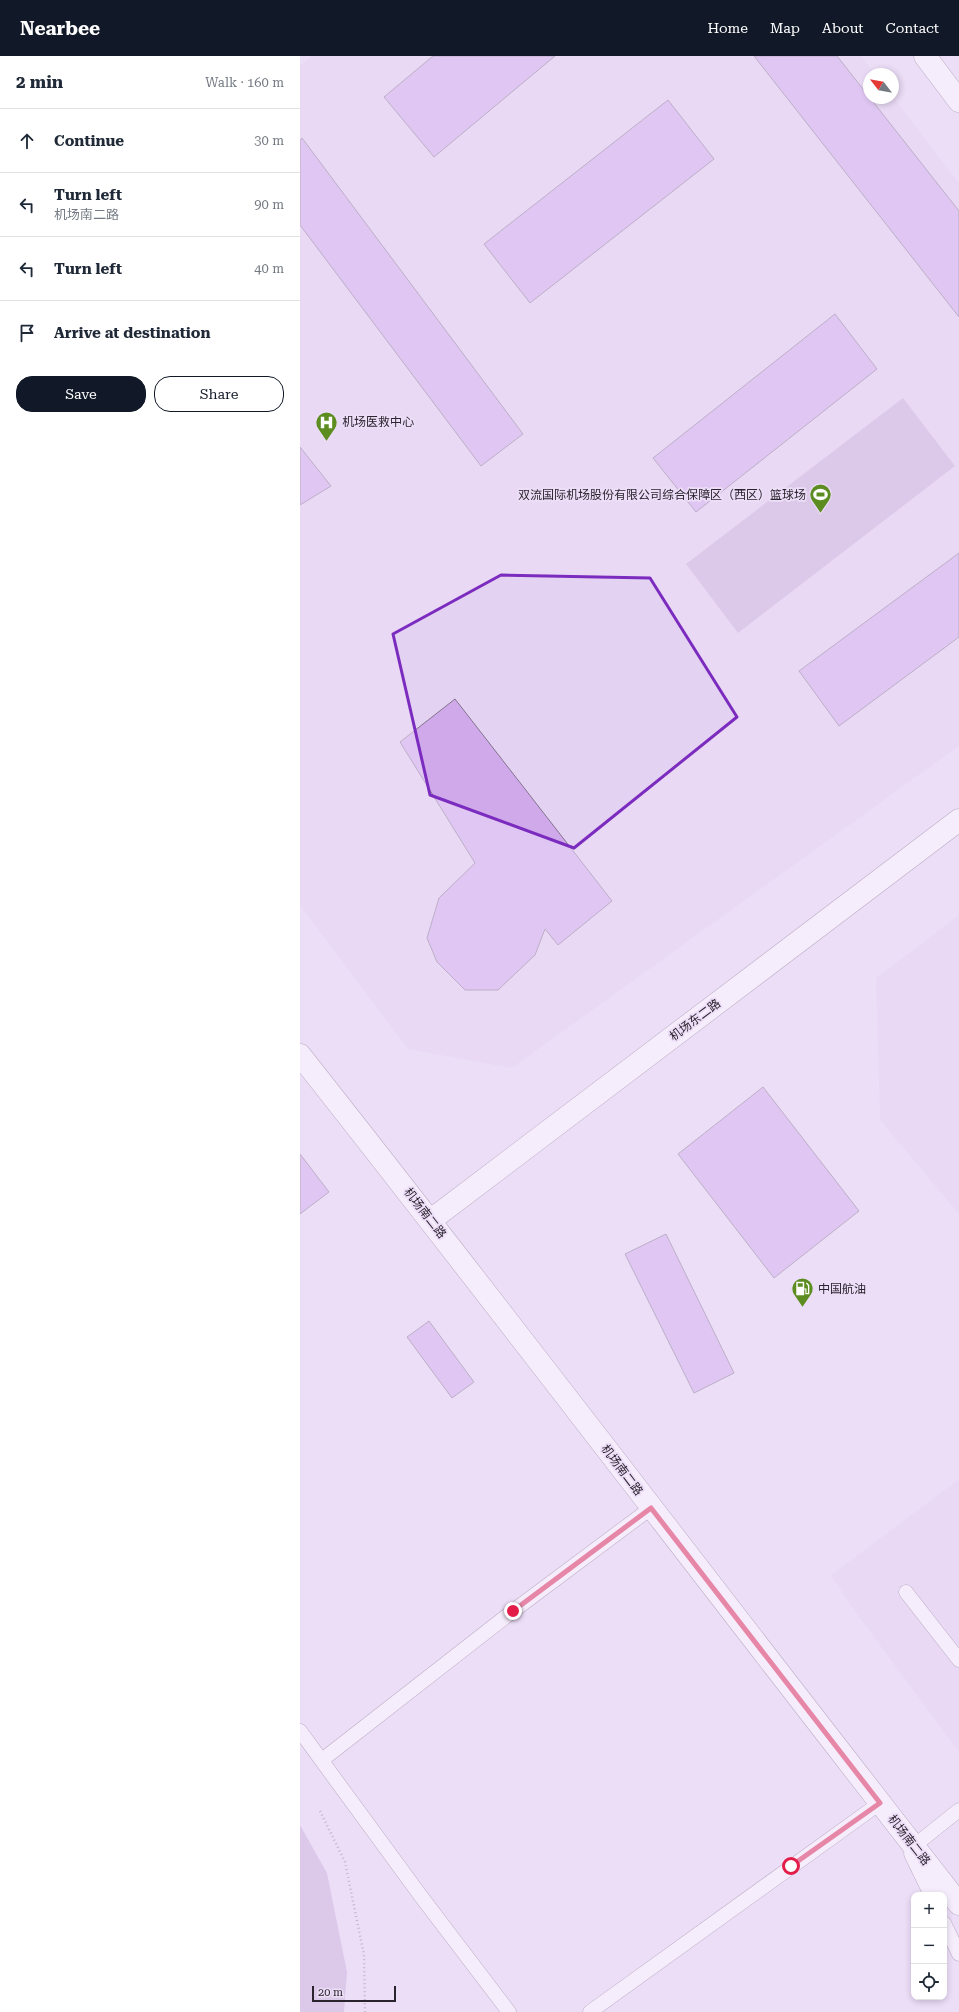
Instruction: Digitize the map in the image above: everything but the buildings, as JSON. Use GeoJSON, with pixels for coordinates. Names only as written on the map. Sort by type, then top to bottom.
{"type":"FeatureCollection","features":[{"type":"Feature","properties":{"kind":"main road"},"geometry":{"type":"LineString","coordinates":[[925,56],[959,101]]}},
{"type":"Feature","properties":{"kind":"main road","name":"机场东二路"},"geometry":{"type":"LineString","coordinates":[[431,1220],[959,820]]}},
{"type":"Feature","properties":{"kind":"main road","name":"机场南二路"},"geometry":{"type":"LineString","coordinates":[[300,1055],[431,1220],[651,1508],[959,1904]]}},
{"type":"Feature","properties":{"kind":"lane"},"geometry":{"type":"LineString","coordinates":[[322,1760],[513,1611],[651,1508]]}},
{"type":"Feature","properties":{"kind":"lane"},"geometry":{"type":"LineString","coordinates":[[906,1592],[959,1660]]}},
{"type":"Feature","properties":{"kind":"lane"},"geometry":{"type":"LineString","coordinates":[[300,1731],[420,1895],[509,2012]]}},
{"type":"Feature","properties":{"kind":"lane"},"geometry":{"type":"LineString","coordinates":[[590,2012],[880,1803]]}},
{"type":"Feature","properties":{"kind":"lane"},"geometry":{"type":"LineString","coordinates":[[914,1846],[959,1810]]}},
{"type":"Feature","properties":{"kind":"lane"},"geometry":{"type":"LineString","coordinates":[[897,1824],[930,1892]]}},
{"type":"Feature","properties":{"kind":"lane"},"geometry":{"type":"LineString","coordinates":[[946,1928],[959,1954]]}},
{"type":"Feature","properties":{"kind":"path"},"geometry":{"type":"LineString","coordinates":[[320,1811],[345,1862],[364,1955],[365,2012]]}},
{"type":"Feature","properties":{"kind":"highlighted area"},"geometry":{"type":"Polygon","coordinates":[[[501,575],[650,578],[737,717],[574,848],[430,795],[393,634],[501,575]]]}},
{"type":"Feature","properties":{"kind":"shaded area"},"geometry":{"type":"Polygon","coordinates":[[[312,56],[861,56],[870,68],[863,68],[863,104],[898,104],[959,183],[959,746],[512,1068],[408,1049],[300,906],[300,65],[312,56]]]}},
{"type":"Feature","properties":{"kind":"shaded area","name":"双流国际机场股份有限公司综合保障区（西区）篮球场"},"geometry":{"type":"Polygon","coordinates":[[[903,398],[955,466],[738,633],[686,564],[903,398]]]}},
{"type":"Feature","properties":{"kind":"shaded area"},"geometry":{"type":"Polygon","coordinates":[[[959,915],[959,1214],[880,1120],[876,978],[959,915]]]}},
{"type":"Feature","properties":{"kind":"shaded area"},"geometry":{"type":"Polygon","coordinates":[[[959,1479],[959,1752],[851,1606],[831,1575],[959,1479]]]}},
{"type":"Feature","properties":{"kind":"shaded area"},"geometry":{"type":"Polygon","coordinates":[[[300,1825],[327,1873],[347,1972],[344,2012],[300,2012],[300,1825]]]}},
{"type":"Feature","properties":{"kind":"place","name":"机场医救中心"},"geometry":{"type":"Point","coordinates":[327,442]}},
{"type":"Feature","properties":{"kind":"place","name":"双流国际机场股份有限公司综合保障区（西区）篮球场"},"geometry":{"type":"Point","coordinates":[821,514]}},
{"type":"Feature","properties":{"kind":"place","name":"中国航油"},"geometry":{"type":"Point","coordinates":[802,1308]}},
{"type":"Feature","properties":{"kind":"route"},"geometry":{"type":"LineString","coordinates":[[513,1611],[651,1508],[880,1803],[791,1866]]}}]}
